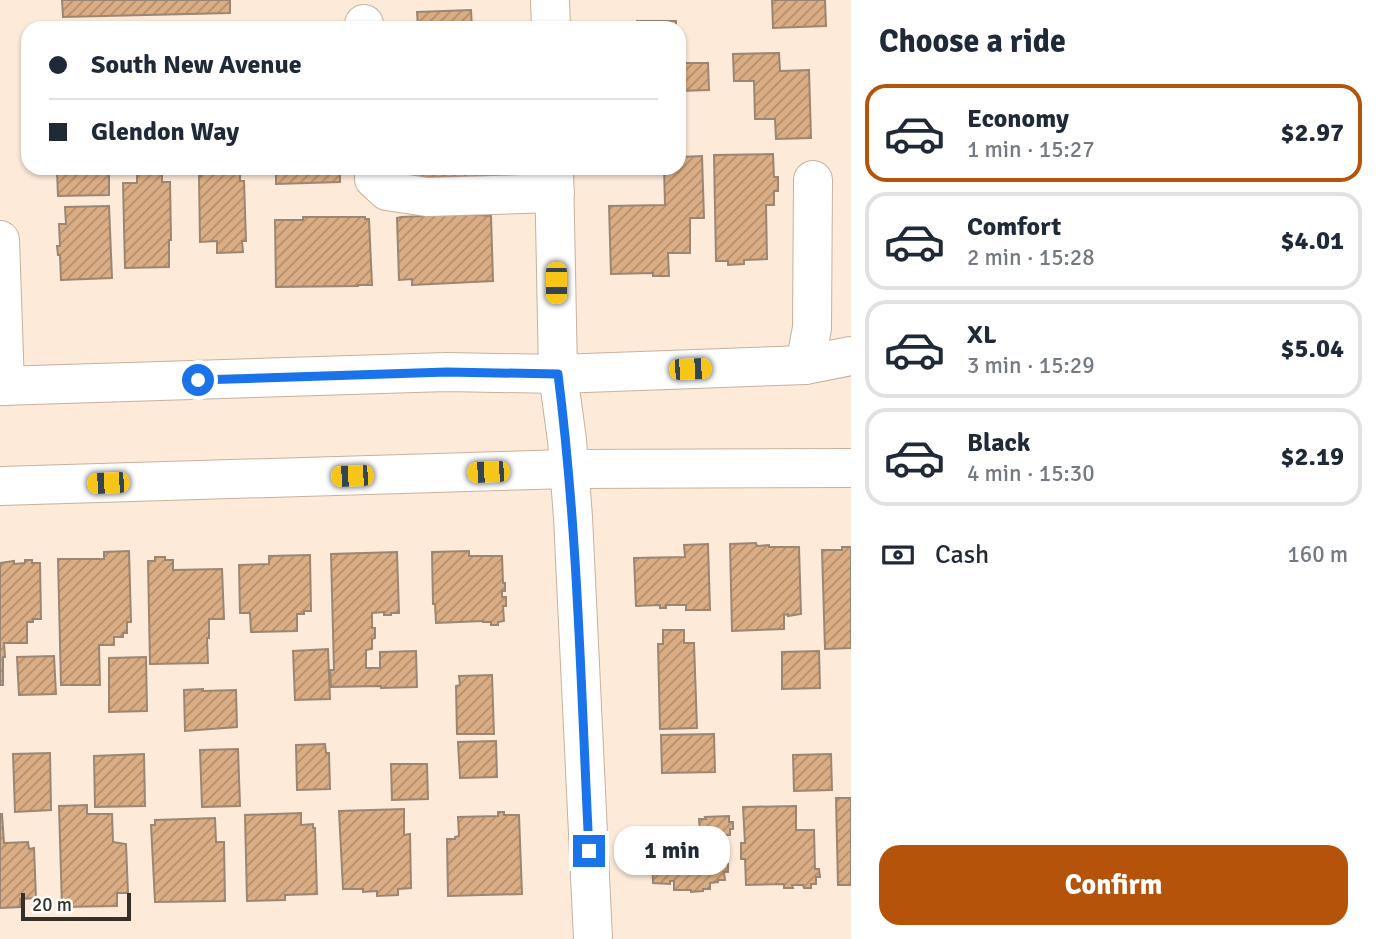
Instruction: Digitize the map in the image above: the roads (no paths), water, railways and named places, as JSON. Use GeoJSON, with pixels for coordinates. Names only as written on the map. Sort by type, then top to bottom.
{"type":"FeatureCollection","features":[{"type":"Feature","properties":{"kind":"street"},"geometry":{"type":"LineString","coordinates":[[550,0],[551,21]]}},
{"type":"Feature","properties":{"kind":"street"},"geometry":{"type":"LineString","coordinates":[[374,175],[374,180],[387,191],[427,197],[555,180],[558,374],[569,469],[593,939]]}},
{"type":"Feature","properties":{"kind":"street"},"geometry":{"type":"LineString","coordinates":[[806,365],[812,328],[813,180]]}},
{"type":"Feature","properties":{"kind":"street"},"geometry":{"type":"LineString","coordinates":[[0,240],[2,386],[447,372],[558,374],[806,365],[851,356]]}},
{"type":"Feature","properties":{"kind":"street"},"geometry":{"type":"LineString","coordinates":[[806,365],[851,373]]}},
{"type":"Feature","properties":{"kind":"street"},"geometry":{"type":"LineString","coordinates":[[0,486],[569,469],[851,468]]}}]}
